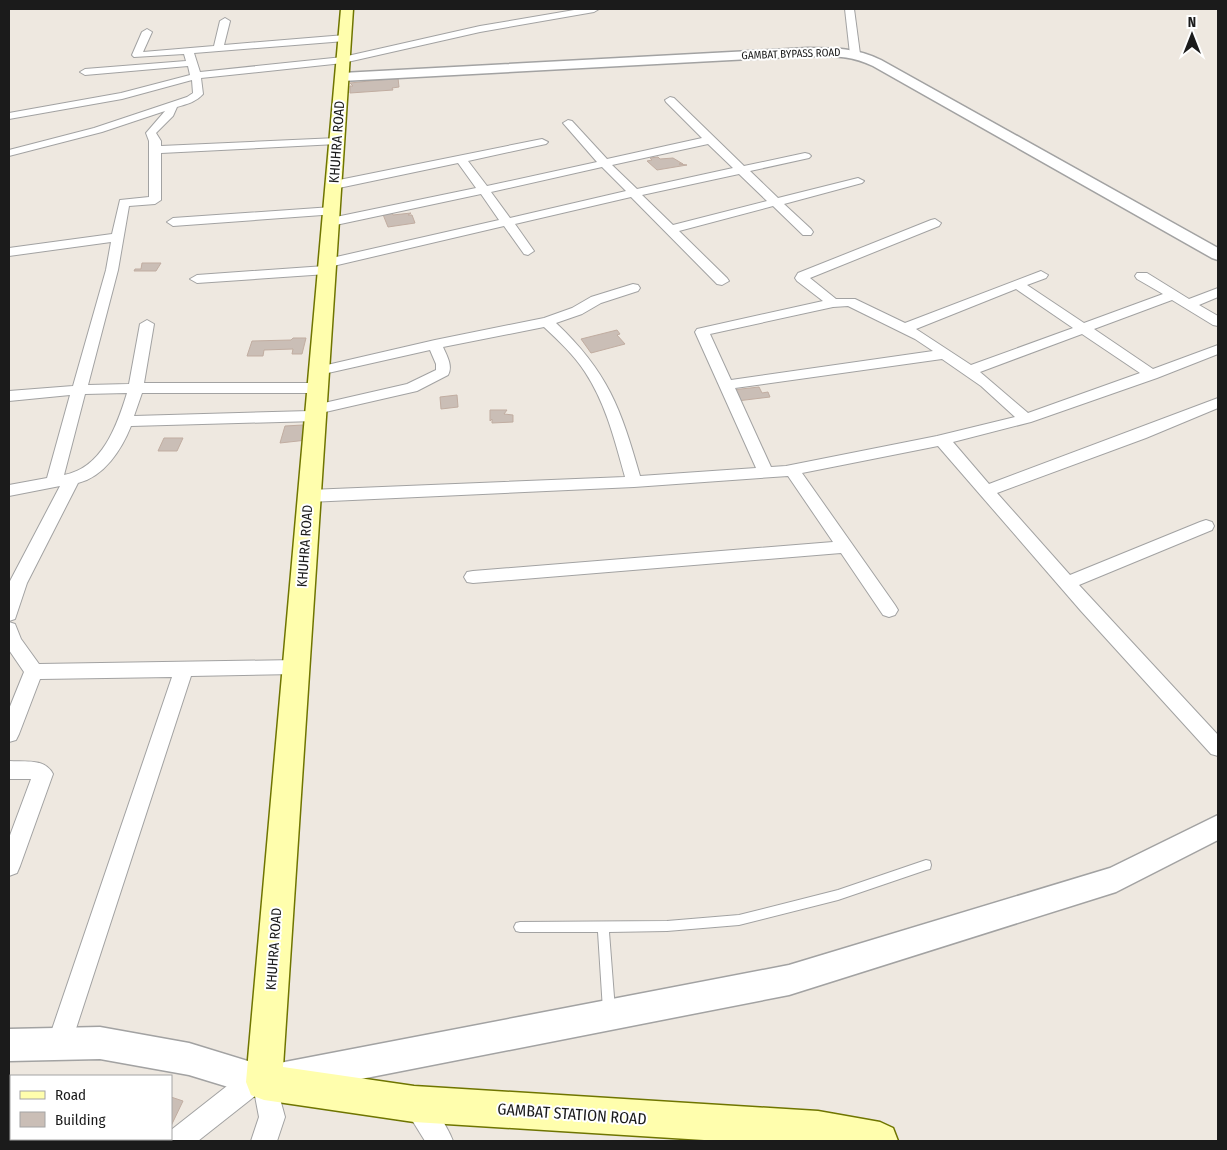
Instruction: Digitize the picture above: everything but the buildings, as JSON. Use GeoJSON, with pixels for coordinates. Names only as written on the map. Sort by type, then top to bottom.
{"type":"FeatureCollection","features":[{"type":"Feature","properties":{"kind":"main road","name":"KHUHRA ROAD"},"geometry":{"type":"LineString","coordinates":[[259,1081],[296,667],[347,9]]}},
{"type":"Feature","properties":{"kind":"main road","name":"GAMBAT STATION ROAD"},"geometry":{"type":"LineString","coordinates":[[259,1081],[414,1104],[818,1129],[880,1141]]}},
{"type":"Feature","properties":{"kind":"street"},"geometry":{"type":"LineString","coordinates":[[9,116],[112,98],[196,76],[344,59],[480,29],[594,9]]}},
{"type":"Feature","properties":{"kind":"street"},"geometry":{"type":"LineString","coordinates":[[849,9],[855,54]]}},
{"type":"Feature","properties":{"kind":"street"},"geometry":{"type":"LineString","coordinates":[[218,48],[225,21]]}},
{"type":"Feature","properties":{"kind":"street"},"geometry":{"type":"LineString","coordinates":[[147,32],[137,55],[218,48],[344,59]]}},
{"type":"Feature","properties":{"kind":"street"},"geometry":{"type":"LineString","coordinates":[[9,153],[98,130],[172,106],[198,94],[196,76],[188,50]]}},
{"type":"Feature","properties":{"kind":"street","name":"GAMBAT BYPASS ROAD"},"geometry":{"type":"LineString","coordinates":[[344,59],[808,52],[855,54],[877,63],[1212,248],[1218,255]]}},
{"type":"Feature","properties":{"kind":"street"},"geometry":{"type":"LineString","coordinates":[[86,72],[192,63]]}},
{"type":"Feature","properties":{"kind":"street"},"geometry":{"type":"LineString","coordinates":[[670,100],[807,232]]}},
{"type":"Feature","properties":{"kind":"street"},"geometry":{"type":"LineString","coordinates":[[54,482],[112,270],[124,203],[155,200],[155,141],[151,132],[154,126],[169,114],[172,106]]}},
{"type":"Feature","properties":{"kind":"street"},"geometry":{"type":"LineString","coordinates":[[568,123],[605,164],[722,281]]}},
{"type":"Feature","properties":{"kind":"street"},"geometry":{"type":"LineString","coordinates":[[173,222],[331,216],[484,190],[710,140]]}},
{"type":"Feature","properties":{"kind":"street"},"geometry":{"type":"LineString","coordinates":[[155,150],[337,141]]}},
{"type":"Feature","properties":{"kind":"street"},"geometry":{"type":"LineString","coordinates":[[334,185],[542,142]]}},
{"type":"Feature","properties":{"kind":"street"},"geometry":{"type":"LineString","coordinates":[[198,279],[327,266],[507,222],[805,156]]}},
{"type":"Feature","properties":{"kind":"street"},"geometry":{"type":"LineString","coordinates":[[461,159],[528,251]]}},
{"type":"Feature","properties":{"kind":"street"},"geometry":{"type":"LineString","coordinates":[[670,229],[858,181]]}},
{"type":"Feature","properties":{"kind":"street"},"geometry":{"type":"LineString","coordinates":[[833,303],[806,282],[803,276],[935,223]]}},
{"type":"Feature","properties":{"kind":"street"},"geometry":{"type":"LineString","coordinates":[[9,252],[118,237]]}},
{"type":"Feature","properties":{"kind":"street"},"geometry":{"type":"LineString","coordinates":[[905,328],[1041,275]]}},
{"type":"Feature","properties":{"kind":"street"},"geometry":{"type":"LineString","coordinates":[[1142,276],[1218,322]]}},
{"type":"Feature","properties":{"kind":"street"},"geometry":{"type":"LineString","coordinates":[[1017,284],[1084,327],[1152,375]]}},
{"type":"Feature","properties":{"kind":"street"},"geometry":{"type":"LineString","coordinates":[[125,421],[317,396],[435,344],[547,322],[576,311],[596,300],[633,288]]}},
{"type":"Feature","properties":{"kind":"street"},"geometry":{"type":"LineString","coordinates":[[1188,304],[1218,292]]}},
{"type":"Feature","properties":{"kind":"street"},"geometry":{"type":"LineString","coordinates":[[969,371],[1173,294]]}},
{"type":"Feature","properties":{"kind":"street"},"geometry":{"type":"LineString","coordinates":[[766,473],[702,332],[833,303],[850,302],[905,328],[945,354],[986,382],[1026,419]]}},
{"type":"Feature","properties":{"kind":"street"},"geometry":{"type":"LineString","coordinates":[[547,322],[582,358],[595,376],[612,410],[634,482]]}},
{"type":"Feature","properties":{"kind":"street"},"geometry":{"type":"LineString","coordinates":[[9,490],[72,479],[90,473],[99,465],[115,441],[133,401],[147,324]]}},
{"type":"Feature","properties":{"kind":"street"},"geometry":{"type":"LineString","coordinates":[[9,396],[79,390],[135,388],[317,396],[388,395],[422,384],[443,372],[443,364],[435,344]]}},
{"type":"Feature","properties":{"kind":"street"},"geometry":{"type":"LineString","coordinates":[[309,496],[634,482],[792,470],[942,440],[1026,419],[1152,375],[1218,349]]}},
{"type":"Feature","properties":{"kind":"street"},"geometry":{"type":"LineString","coordinates":[[727,385],[945,354]]}},
{"type":"Feature","properties":{"kind":"street"},"geometry":{"type":"LineString","coordinates":[[986,491],[1141,434],[1218,403]]}},
{"type":"Feature","properties":{"kind":"street"},"geometry":{"type":"LineString","coordinates":[[942,440],[1067,583],[1214,737]]}},
{"type":"Feature","properties":{"kind":"street"},"geometry":{"type":"LineString","coordinates":[[792,470],[889,610]]}},
{"type":"Feature","properties":{"kind":"street"},"geometry":{"type":"LineString","coordinates":[[9,614],[15,576],[72,479]]}},
{"type":"Feature","properties":{"kind":"street"},"geometry":{"type":"LineString","coordinates":[[1067,583],[1206,526]]}},
{"type":"Feature","properties":{"kind":"street"},"geometry":{"type":"LineString","coordinates":[[473,576],[619,566],[845,546]]}},
{"type":"Feature","properties":{"kind":"street"},"geometry":{"type":"LineString","coordinates":[[9,629],[15,646],[29,662],[33,672],[9,734]]}},
{"type":"Feature","properties":{"kind":"street"},"geometry":{"type":"LineString","coordinates":[[33,672],[296,667]]}},
{"type":"Feature","properties":{"kind":"street"},"geometry":{"type":"LineString","coordinates":[[58,1044],[184,669]]}},
{"type":"Feature","properties":{"kind":"street"},"geometry":{"type":"LineString","coordinates":[[9,770],[40,771],[43,774],[9,866]]}},
{"type":"Feature","properties":{"kind":"street"},"geometry":{"type":"LineString","coordinates":[[178,1141],[259,1081],[789,980],[1116,879],[1218,827]]}},
{"type":"Feature","properties":{"kind":"street"},"geometry":{"type":"LineString","coordinates":[[9,1045],[100,1043],[189,1059],[259,1081]]}},
{"type":"Feature","properties":{"kind":"street"},"geometry":{"type":"LineString","coordinates":[[259,1081],[272,1117],[264,1141]]}},
{"type":"Feature","properties":{"kind":"street"},"geometry":{"type":"LineString","coordinates":[[414,1104],[440,1141]]}},
{"type":"Feature","properties":{"kind":"lane"},"geometry":{"type":"LineString","coordinates":[[520,927],[667,926],[739,920],[838,895],[926,865]]}},
{"type":"Feature","properties":{"kind":"lane"},"geometry":{"type":"LineString","coordinates":[[603,926],[609,1015]]}}]}
